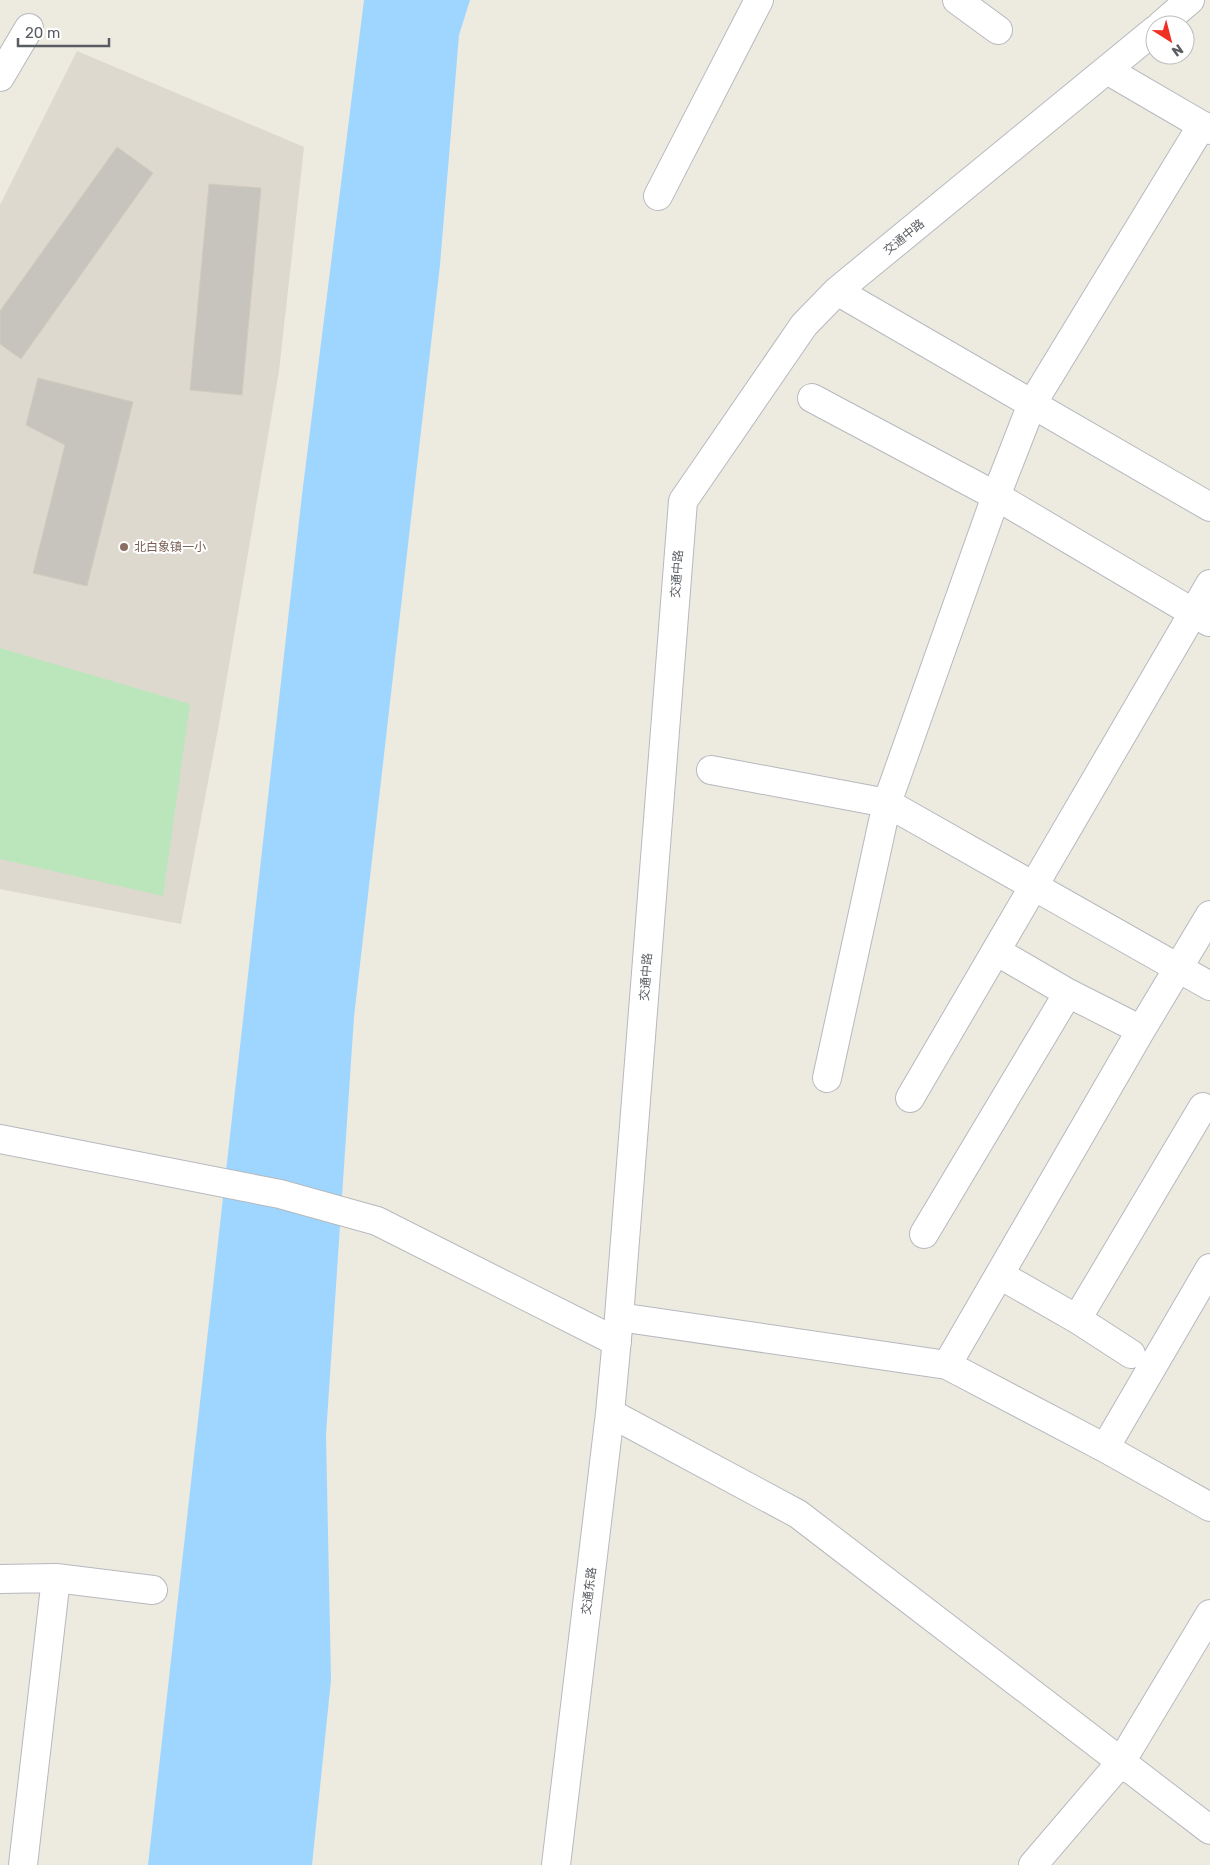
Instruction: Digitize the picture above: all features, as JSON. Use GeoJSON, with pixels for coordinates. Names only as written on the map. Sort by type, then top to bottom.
{"type":"FeatureCollection","features":[{"type":"Feature","properties":{"kind":"street"},"geometry":{"type":"LineString","coordinates":[[658,196],[759,0]]}},
{"type":"Feature","properties":{"kind":"street"},"geometry":{"type":"LineString","coordinates":[[957,0],[998,30]]}},
{"type":"Feature","properties":{"kind":"street"},"geometry":{"type":"LineString","coordinates":[[1173,15],[1190,0]]}},
{"type":"Feature","properties":{"kind":"street"},"geometry":{"type":"LineString","coordinates":[[0,77],[29,28]]}},
{"type":"Feature","properties":{"kind":"street","name":"交通中路"},"geometry":{"type":"LineString","coordinates":[[618,1329],[683,501],[804,326],[837,291],[1145,38]]}},
{"type":"Feature","properties":{"kind":"street"},"geometry":{"type":"LineString","coordinates":[[828,1078],[887,803],[996,496],[1032,404],[1206,127],[1107,70]]}},
{"type":"Feature","properties":{"kind":"street"},"geometry":{"type":"LineString","coordinates":[[837,291],[1210,507]]}},
{"type":"Feature","properties":{"kind":"street"},"geometry":{"type":"LineString","coordinates":[[812,398],[996,496],[1202,618]]}},
{"type":"Feature","properties":{"kind":"street"},"geometry":{"type":"LineString","coordinates":[[910,1098],[1033,887],[1202,618],[1210,584]]}},
{"type":"Feature","properties":{"kind":"street"},"geometry":{"type":"LineString","coordinates":[[712,770],[887,803],[1210,986]]}},
{"type":"Feature","properties":{"kind":"street"},"geometry":{"type":"LineString","coordinates":[[948,1365],[1141,1030],[1210,915]]}},
{"type":"Feature","properties":{"kind":"street"},"geometry":{"type":"LineString","coordinates":[[996,951],[1068,993],[1141,1030]]}},
{"type":"Feature","properties":{"kind":"street"},"geometry":{"type":"LineString","coordinates":[[924,1234],[1068,993]]}},
{"type":"Feature","properties":{"kind":"street"},"geometry":{"type":"LineString","coordinates":[[1077,1319],[1203,1106]]}},
{"type":"Feature","properties":{"kind":"street"},"geometry":{"type":"LineString","coordinates":[[0,1139],[280,1194],[377,1221],[618,1329],[948,1365],[1105,1448],[1210,1508]]}},
{"type":"Feature","properties":{"kind":"street"},"geometry":{"type":"LineString","coordinates":[[1105,1448],[1210,1268]]}},
{"type":"Feature","properties":{"kind":"street"},"geometry":{"type":"LineString","coordinates":[[1000,1275],[1077,1319],[1130,1354]]}},
{"type":"Feature","properties":{"kind":"street","name":"交通东路"},"geometry":{"type":"LineString","coordinates":[[556,1865],[610,1413],[618,1329]]}},
{"type":"Feature","properties":{"kind":"street"},"geometry":{"type":"LineString","coordinates":[[610,1413],[798,1514],[1210,1830]]}},
{"type":"Feature","properties":{"kind":"street"},"geometry":{"type":"LineString","coordinates":[[0,1579],[56,1578],[153,1590]]}},
{"type":"Feature","properties":{"kind":"street"},"geometry":{"type":"LineString","coordinates":[[23,1865],[56,1578]]}},
{"type":"Feature","properties":{"kind":"street"},"geometry":{"type":"LineString","coordinates":[[1033,1865],[1122,1762],[1210,1614]]}},
{"type":"Feature","properties":{"kind":"shaded area","name":"北白象镇一小"},"geometry":{"type":"Polygon","coordinates":[[[77,51],[304,147],[279,371],[219,724],[181,924],[0,889],[0,205],[77,51]]]}},
{"type":"Feature","properties":{"kind":"green space"},"geometry":{"type":"Polygon","coordinates":[[[0,648],[190,704],[163,896],[0,859],[0,648]]]}},
{"type":"Feature","properties":{"kind":"water"},"geometry":{"type":"Polygon","coordinates":[[[364,0],[470,0],[459,35],[440,265],[354,1017],[326,1435],[331,1680],[312,1865],[148,1865],[302,495],[364,0]]]}},
{"type":"Feature","properties":{"kind":"building"},"geometry":{"type":"Polygon","coordinates":[[[117,147],[153,173],[21,359],[0,344],[0,311],[117,147]]]}},
{"type":"Feature","properties":{"kind":"building"},"geometry":{"type":"Polygon","coordinates":[[[209,184],[261,188],[242,395],[190,390],[209,184]]]}},
{"type":"Feature","properties":{"kind":"building"},"geometry":{"type":"Polygon","coordinates":[[[38,378],[133,402],[87,586],[33,573],[65,445],[26,425],[38,378]]]}},
{"type":"Feature","properties":{"kind":"place","name":"北白象镇一小"},"geometry":{"type":"Point","coordinates":[124,547]}}]}
